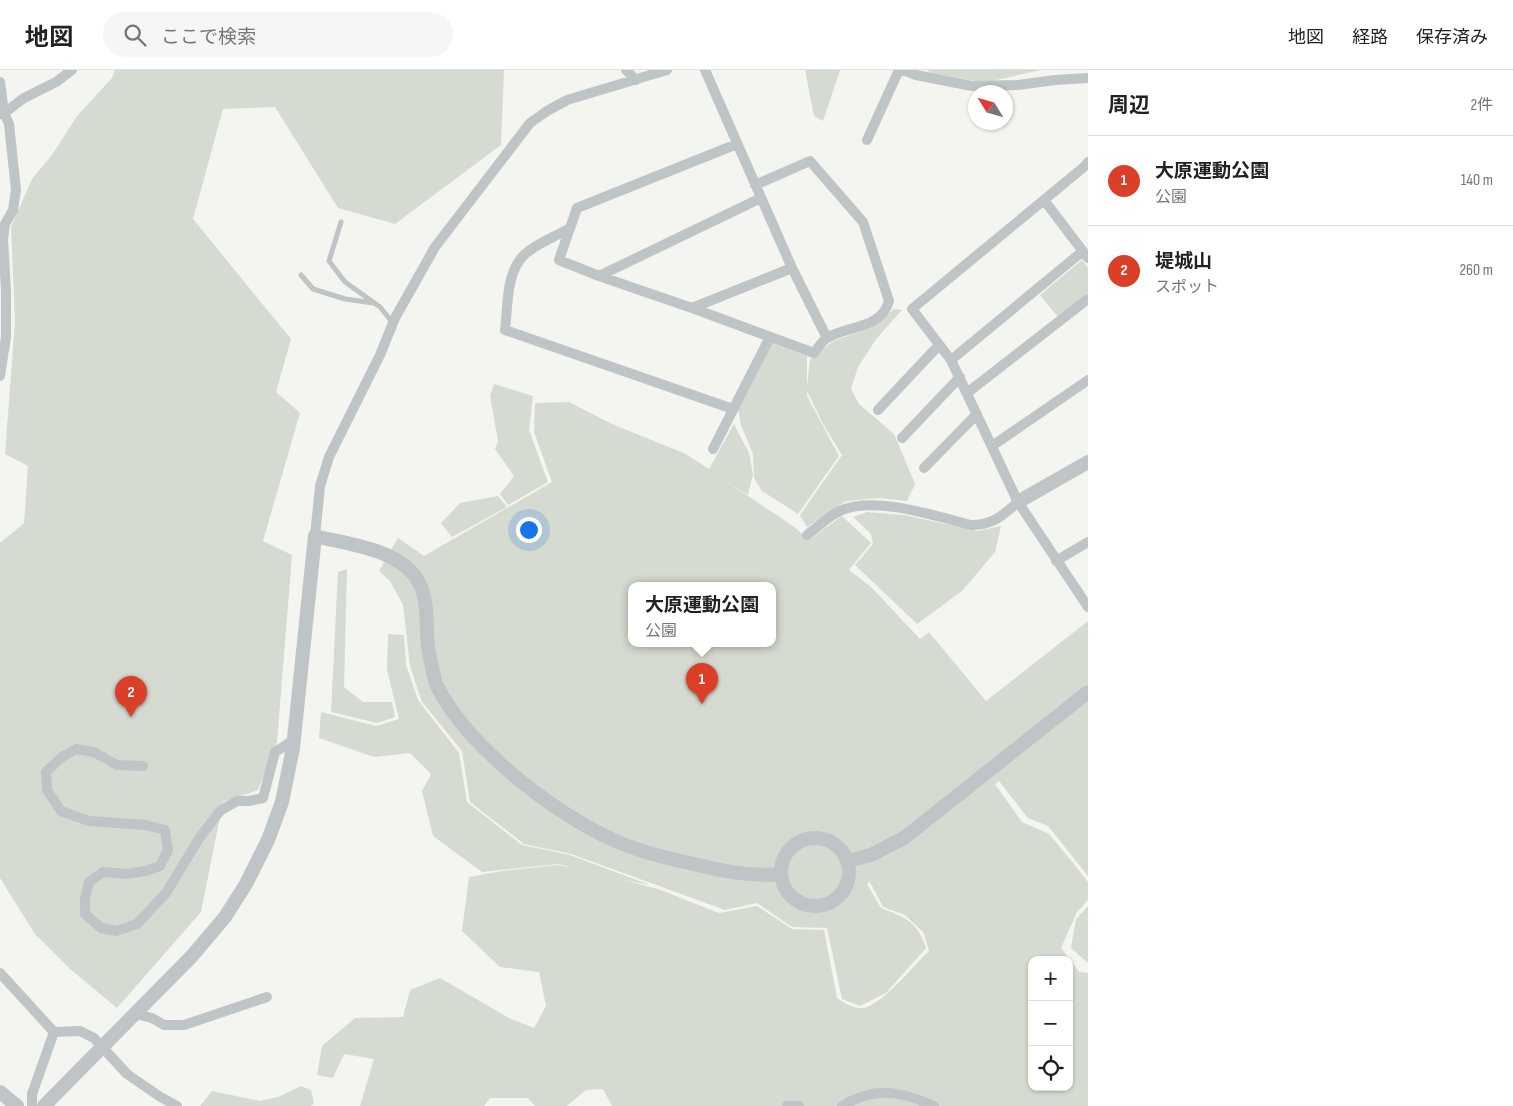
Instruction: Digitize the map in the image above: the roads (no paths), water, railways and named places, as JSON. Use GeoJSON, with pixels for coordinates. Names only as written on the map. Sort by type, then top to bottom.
{"type":"FeatureCollection","features":[{"type":"Feature","properties":{"kind":"street"},"geometry":{"type":"LineString","coordinates":[[2,113],[24,98],[56,82],[72,70]]}},
{"type":"Feature","properties":{"kind":"street"},"geometry":{"type":"LineString","coordinates":[[626,70],[636,80]]}},
{"type":"Feature","properties":{"kind":"street"},"geometry":{"type":"LineString","coordinates":[[44,1106],[192,956],[225,917],[246,884],[268,840],[282,802],[294,740],[320,486],[329,457],[380,355],[393,324],[435,247],[530,123],[567,100],[667,70]]}},
{"type":"Feature","properties":{"kind":"street"},"geometry":{"type":"LineString","coordinates":[[705,70],[792,268],[827,338]]}},
{"type":"Feature","properties":{"kind":"street"},"geometry":{"type":"LineString","coordinates":[[868,140],[899,70]]}},
{"type":"Feature","properties":{"kind":"street"},"geometry":{"type":"LineString","coordinates":[[903,70],[916,75],[972,86],[1018,85],[1088,78]]}},
{"type":"Feature","properties":{"kind":"street"},"geometry":{"type":"LineString","coordinates":[[0,82],[2,113],[9,124],[16,190],[13,210],[5,224],[4,231],[6,336],[0,376]]}},
{"type":"Feature","properties":{"kind":"street"},"geometry":{"type":"LineString","coordinates":[[737,144],[577,208],[559,260],[814,353],[827,338],[870,322],[886,310],[888,301],[863,222],[810,161],[755,185]]}},
{"type":"Feature","properties":{"kind":"street"},"geometry":{"type":"LineString","coordinates":[[1088,162],[912,309],[951,360],[1018,502],[1088,608]]}},
{"type":"Feature","properties":{"kind":"street"},"geometry":{"type":"LineString","coordinates":[[599,276],[761,198]]}},
{"type":"Feature","properties":{"kind":"street"},"geometry":{"type":"LineString","coordinates":[[951,360],[1085,255],[1044,200]]}},
{"type":"Feature","properties":{"kind":"street"},"geometry":{"type":"LineString","coordinates":[[570,228],[524,255],[516,265],[511,277],[505,330],[733,409]]}},
{"type":"Feature","properties":{"kind":"street"},"geometry":{"type":"LineString","coordinates":[[692,308],[792,268]]}},
{"type":"Feature","properties":{"kind":"street"},"geometry":{"type":"LineString","coordinates":[[967,394],[1088,299]]}},
{"type":"Feature","properties":{"kind":"street"},"geometry":{"type":"LineString","coordinates":[[714,450],[770,337]]}},
{"type":"Feature","properties":{"kind":"street"},"geometry":{"type":"LineString","coordinates":[[878,410],[939,345]]}},
{"type":"Feature","properties":{"kind":"street"},"geometry":{"type":"LineString","coordinates":[[902,438],[960,377]]}},
{"type":"Feature","properties":{"kind":"street"},"geometry":{"type":"LineString","coordinates":[[992,446],[1088,380]]}},
{"type":"Feature","properties":{"kind":"street"},"geometry":{"type":"LineString","coordinates":[[924,468],[977,414]]}},
{"type":"Feature","properties":{"kind":"street"},"geometry":{"type":"LineString","coordinates":[[808,535],[828,518],[842,510],[865,506],[886,505],[971,525],[985,525],[1002,516],[1018,502],[1088,462]]}},
{"type":"Feature","properties":{"kind":"street"},"geometry":{"type":"LineString","coordinates":[[315,536],[386,554],[400,561],[415,576],[426,599],[428,646],[436,685],[461,723],[495,759],[539,796],[594,830],[628,846],[672,860],[726,872],[780,874]]}},
{"type":"Feature","properties":{"kind":"street"},"geometry":{"type":"LineString","coordinates":[[1056,561],[1088,542]]}},
{"type":"Feature","properties":{"kind":"street"},"geometry":{"type":"LineString","coordinates":[[847,861],[872,855],[904,838],[1088,692]]}},
{"type":"Feature","properties":{"kind":"street"},"geometry":{"type":"LineString","coordinates":[[142,766],[118,766],[94,752],[76,749],[62,757],[46,772],[47,790],[61,811],[88,821],[146,825],[165,830],[168,850],[160,866],[146,871],[127,874],[103,872],[89,882],[85,899],[85,914],[101,928],[116,931],[137,924],[166,893],[200,837],[220,811],[237,801],[263,798],[275,752],[294,740]]}},
{"type":"Feature","properties":{"kind":"street"},"geometry":{"type":"LineString","coordinates":[[810,838],[823,839],[841,850],[847,861],[849,873],[846,884],[840,894],[831,902],[820,906],[808,905],[797,901],[788,893],[782,883],[780,874],[783,860],[789,849],[798,842],[810,838]]}},
{"type":"Feature","properties":{"kind":"street"},"geometry":{"type":"LineString","coordinates":[[0,973],[54,1032],[80,1031],[94,1038],[127,1074],[177,1106]]}},
{"type":"Feature","properties":{"kind":"street"},"geometry":{"type":"LineString","coordinates":[[136,1014],[152,1018],[164,1025],[184,1025],[267,996]]}},
{"type":"Feature","properties":{"kind":"street"},"geometry":{"type":"LineString","coordinates":[[32,1106],[32,1094],[54,1032]]}},
{"type":"Feature","properties":{"kind":"street"},"geometry":{"type":"LineString","coordinates":[[0,1092],[17,1106]]}},
{"type":"Feature","properties":{"kind":"street"},"geometry":{"type":"LineString","coordinates":[[842,1106],[866,1096],[884,1092],[917,1098],[934,1106]]}},
{"type":"Feature","properties":{"kind":"street"},"geometry":{"type":"LineString","coordinates":[[787,1106],[800,1106]]}},
{"type":"Feature","properties":{"kind":"lane"},"geometry":{"type":"LineString","coordinates":[[341,222],[329,261],[345,282],[380,307],[393,324]]}},
{"type":"Feature","properties":{"kind":"lane"},"geometry":{"type":"LineString","coordinates":[[301,275],[314,289],[345,299],[373,303]]}},
{"type":"Feature","properties":{"kind":"place","name":"大原運動公園"},"geometry":{"type":"Point","coordinates":[702,704]}},
{"type":"Feature","properties":{"kind":"place","name":"堤城山"},"geometry":{"type":"Point","coordinates":[131,717]}}]}
